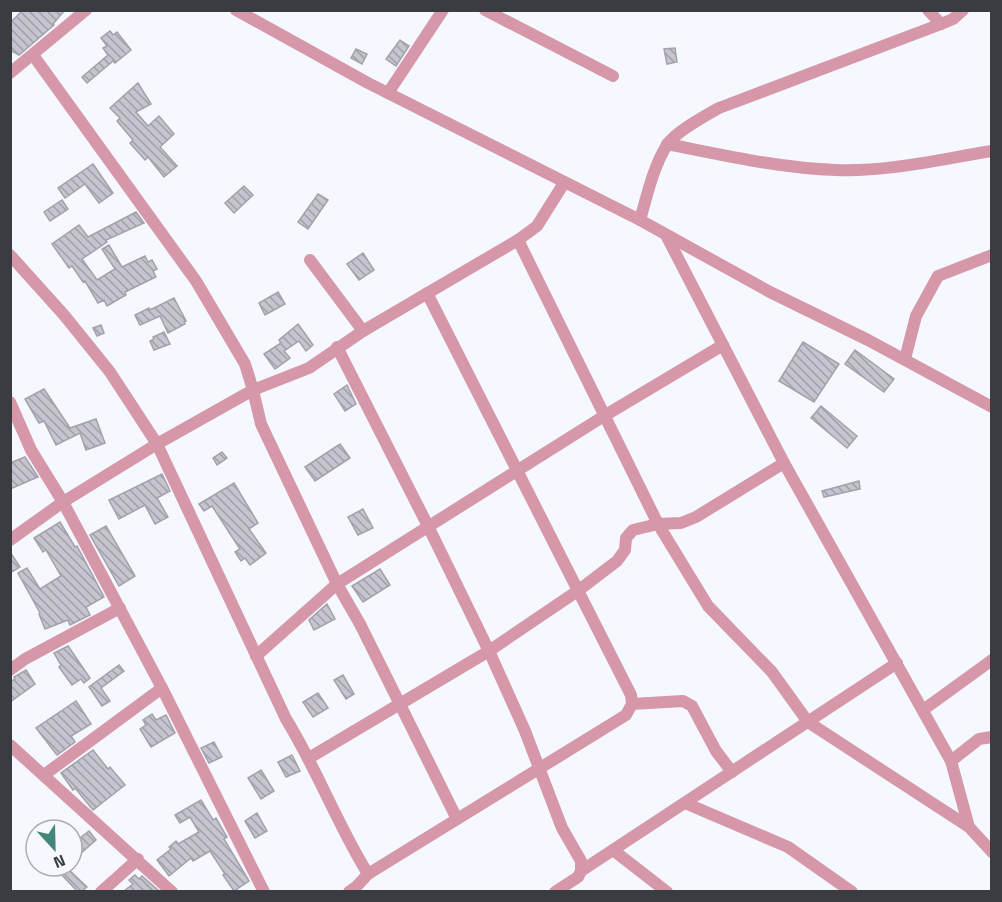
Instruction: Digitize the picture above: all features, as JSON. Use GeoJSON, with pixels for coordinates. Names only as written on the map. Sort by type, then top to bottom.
{"type":"FeatureCollection","features":[{"type":"Feature","properties":{"kind":"street"},"geometry":{"type":"LineString","coordinates":[[10,73],[86,10]]}},
{"type":"Feature","properties":{"kind":"street"},"geometry":{"type":"LineString","coordinates":[[236,10],[388,93],[640,220],[809,313],[905,359],[992,407]]}},
{"type":"Feature","properties":{"kind":"street"},"geometry":{"type":"LineString","coordinates":[[388,93],[442,10]]}},
{"type":"Feature","properties":{"kind":"street"},"geometry":{"type":"LineString","coordinates":[[485,10],[612,76]]}},
{"type":"Feature","properties":{"kind":"street"},"geometry":{"type":"LineString","coordinates":[[928,10],[941,24]]}},
{"type":"Feature","properties":{"kind":"street"},"geometry":{"type":"LineString","coordinates":[[640,220],[655,172],[668,144],[696,121],[720,108],[941,24],[953,19],[963,10]]}},
{"type":"Feature","properties":{"kind":"street"},"geometry":{"type":"LineString","coordinates":[[33,55],[196,281],[242,358],[261,424],[337,584],[360,624],[458,819]]}},
{"type":"Feature","properties":{"kind":"street"},"geometry":{"type":"LineString","coordinates":[[668,144],[743,159],[837,170],[892,167],[992,151]]}},
{"type":"Feature","properties":{"kind":"street"},"geometry":{"type":"LineString","coordinates":[[10,540],[63,502],[157,444],[253,390],[299,373],[363,331],[518,240],[537,226],[564,183]]}},
{"type":"Feature","properties":{"kind":"street"},"geometry":{"type":"LineString","coordinates":[[665,234],[784,463],[951,761],[969,827]]}},
{"type":"Feature","properties":{"kind":"street"},"geometry":{"type":"LineString","coordinates":[[518,240],[657,524],[708,606],[772,672],[808,722],[969,827],[992,852]]}},
{"type":"Feature","properties":{"kind":"street"},"geometry":{"type":"LineString","coordinates":[[10,255],[64,315],[110,372],[157,444],[286,719],[309,758],[353,849],[368,874]]}},
{"type":"Feature","properties":{"kind":"street"},"geometry":{"type":"LineString","coordinates":[[905,359],[916,316],[938,276],[992,255]]}},
{"type":"Feature","properties":{"kind":"street"},"geometry":{"type":"LineString","coordinates":[[310,260],[363,331]]}},
{"type":"Feature","properties":{"kind":"street"},"geometry":{"type":"LineString","coordinates":[[349,891],[368,874],[626,715],[632,704],[631,695],[579,590],[427,293]]}},
{"type":"Feature","properties":{"kind":"street"},"geometry":{"type":"LineString","coordinates":[[256,656],[337,584],[604,416],[723,345]]}},
{"type":"Feature","properties":{"kind":"street"},"geometry":{"type":"LineString","coordinates":[[337,347],[489,651],[525,731],[562,828],[581,861],[581,871],[578,877],[555,891]]}},
{"type":"Feature","properties":{"kind":"street"},"geometry":{"type":"LineString","coordinates":[[10,402],[31,450],[63,502],[120,608],[264,891]]}},
{"type":"Feature","properties":{"kind":"street"},"geometry":{"type":"LineString","coordinates":[[309,758],[489,651],[579,590],[617,561],[625,550],[626,538],[633,530],[657,524],[681,523],[696,517],[784,463]]}},
{"type":"Feature","properties":{"kind":"street"},"geometry":{"type":"LineString","coordinates":[[10,670],[25,659],[120,608]]}},
{"type":"Feature","properties":{"kind":"street"},"geometry":{"type":"LineString","coordinates":[[923,710],[992,660]]}},
{"type":"Feature","properties":{"kind":"street"},"geometry":{"type":"LineString","coordinates":[[581,871],[897,663]]}},
{"type":"Feature","properties":{"kind":"street"},"geometry":{"type":"LineString","coordinates":[[44,775],[162,688]]}},
{"type":"Feature","properties":{"kind":"street"},"geometry":{"type":"LineString","coordinates":[[632,704],[683,701],[692,706],[716,751],[732,772]]}},
{"type":"Feature","properties":{"kind":"street"},"geometry":{"type":"LineString","coordinates":[[951,761],[979,740],[992,737]]}},
{"type":"Feature","properties":{"kind":"street"},"geometry":{"type":"LineString","coordinates":[[10,745],[172,891]]}},
{"type":"Feature","properties":{"kind":"street"},"geometry":{"type":"LineString","coordinates":[[685,803],[788,847],[852,891]]}},
{"type":"Feature","properties":{"kind":"street"},"geometry":{"type":"LineString","coordinates":[[613,850],[667,891]]}},
{"type":"Feature","properties":{"kind":"street"},"geometry":{"type":"LineString","coordinates":[[101,891],[138,860]]}},
{"type":"Feature","properties":{"kind":"building"},"geometry":{"type":"Polygon","coordinates":[[[23,10],[65,10],[54,25],[19,55],[10,50],[10,23],[23,10]]]}},
{"type":"Feature","properties":{"kind":"building"},"geometry":{"type":"Polygon","coordinates":[[[110,31],[113,35],[117,32],[131,50],[115,63],[113,61],[87,83],[82,77],[108,55],[103,48],[107,46],[101,38],[110,31]]]}},
{"type":"Feature","properties":{"kind":"building"},"geometry":{"type":"Polygon","coordinates":[[[400,40],[409,46],[396,66],[386,59],[400,40]]]}},
{"type":"Feature","properties":{"kind":"building"},"geometry":{"type":"Polygon","coordinates":[[[675,48],[677,62],[667,64],[664,49],[675,48]]]}},
{"type":"Feature","properties":{"kind":"building"},"geometry":{"type":"Polygon","coordinates":[[[356,49],[367,54],[362,64],[351,58],[356,49]]]}},
{"type":"Feature","properties":{"kind":"building"},"geometry":{"type":"Polygon","coordinates":[[[138,83],[151,104],[136,112],[148,126],[159,116],[174,134],[160,147],[177,166],[164,177],[148,157],[145,160],[130,143],[133,140],[117,121],[120,118],[110,108],[138,83]]]}},
{"type":"Feature","properties":{"kind":"building"},"geometry":{"type":"Polygon","coordinates":[[[93,164],[113,193],[99,203],[85,184],[65,198],[58,188],[93,164]]]}},
{"type":"Feature","properties":{"kind":"building"},"geometry":{"type":"Polygon","coordinates":[[[244,186],[253,195],[234,213],[225,203],[244,186]]]}},
{"type":"Feature","properties":{"kind":"building"},"geometry":{"type":"Polygon","coordinates":[[[318,194],[328,200],[308,229],[298,222],[318,194]]]}},
{"type":"Feature","properties":{"kind":"building"},"geometry":{"type":"Polygon","coordinates":[[[62,200],[68,209],[50,221],[44,212],[62,200]]]}},
{"type":"Feature","properties":{"kind":"building"},"geometry":{"type":"Polygon","coordinates":[[[136,212],[144,223],[106,240],[107,242],[82,259],[97,280],[115,269],[102,249],[109,245],[122,267],[145,256],[148,262],[152,260],[157,269],[153,271],[156,277],[125,292],[126,295],[107,306],[104,300],[98,303],[85,281],[83,282],[72,266],[69,268],[52,244],[79,225],[88,237],[136,212]]]}},
{"type":"Feature","properties":{"kind":"building"},"geometry":{"type":"Polygon","coordinates":[[[363,253],[374,270],[359,280],[347,264],[363,253]]]}},
{"type":"Feature","properties":{"kind":"building"},"geometry":{"type":"Polygon","coordinates":[[[278,292],[285,304],[265,315],[259,303],[278,292]]]}},
{"type":"Feature","properties":{"kind":"building"},"geometry":{"type":"Polygon","coordinates":[[[174,298],[186,321],[185,324],[168,333],[160,316],[140,325],[135,315],[174,298]]]}},
{"type":"Feature","properties":{"kind":"building"},"geometry":{"type":"Polygon","coordinates":[[[298,324],[313,345],[306,351],[299,341],[284,351],[290,358],[275,369],[264,354],[281,343],[279,340],[298,324]]]}},
{"type":"Feature","properties":{"kind":"building"},"geometry":{"type":"Polygon","coordinates":[[[101,325],[104,333],[97,336],[93,328],[101,325]]]}},
{"type":"Feature","properties":{"kind":"building"},"geometry":{"type":"Polygon","coordinates":[[[164,332],[170,344],[154,350],[150,341],[164,332]]]}},
{"type":"Feature","properties":{"kind":"building"},"geometry":{"type":"Polygon","coordinates":[[[803,342],[839,364],[814,402],[779,381],[803,342]]]}},
{"type":"Feature","properties":{"kind":"building"},"geometry":{"type":"Polygon","coordinates":[[[855,350],[894,379],[884,392],[845,364],[855,350]]]}},
{"type":"Feature","properties":{"kind":"building"},"geometry":{"type":"Polygon","coordinates":[[[347,385],[356,404],[345,411],[334,394],[347,385]]]}},
{"type":"Feature","properties":{"kind":"building"},"geometry":{"type":"Polygon","coordinates":[[[44,389],[70,428],[96,419],[105,443],[86,450],[80,433],[56,445],[44,421],[39,423],[25,399],[44,389]]]}},
{"type":"Feature","properties":{"kind":"building"},"geometry":{"type":"Polygon","coordinates":[[[821,406],[857,436],[847,448],[811,418],[821,406]]]}},
{"type":"Feature","properties":{"kind":"building"},"geometry":{"type":"Polygon","coordinates":[[[340,444],[350,458],[315,481],[305,467],[340,444]]]}},
{"type":"Feature","properties":{"kind":"building"},"geometry":{"type":"Polygon","coordinates":[[[222,452],[227,458],[217,465],[213,458],[222,452]]]}},
{"type":"Feature","properties":{"kind":"building"},"geometry":{"type":"Polygon","coordinates":[[[25,457],[38,477],[10,489],[10,463],[25,457]]]}},
{"type":"Feature","properties":{"kind":"building"},"geometry":{"type":"Polygon","coordinates":[[[162,474],[170,491],[157,498],[168,517],[155,524],[145,505],[119,519],[109,500],[162,474]]]}},
{"type":"Feature","properties":{"kind":"building"},"geometry":{"type":"Polygon","coordinates":[[[859,481],[860,489],[824,497],[822,491],[859,481]]]}},
{"type":"Feature","properties":{"kind":"building"},"geometry":{"type":"Polygon","coordinates":[[[234,483],[258,523],[249,529],[266,553],[250,565],[245,558],[241,561],[235,552],[240,549],[212,506],[204,511],[199,504],[234,483]]]}},
{"type":"Feature","properties":{"kind":"building"},"geometry":{"type":"Polygon","coordinates":[[[363,509],[373,528],[358,535],[348,517],[363,509]]]}},
{"type":"Feature","properties":{"kind":"building"},"geometry":{"type":"Polygon","coordinates":[[[60,522],[75,547],[77,546],[104,597],[86,607],[90,615],[70,625],[68,620],[45,629],[40,613],[18,573],[27,568],[40,589],[61,576],[46,550],[43,552],[34,538],[60,522]]]}},
{"type":"Feature","properties":{"kind":"building"},"geometry":{"type":"Polygon","coordinates":[[[106,526],[135,576],[119,586],[90,535],[106,526]]]}},
{"type":"Feature","properties":{"kind":"building"},"geometry":{"type":"Polygon","coordinates":[[[10,552],[20,567],[10,573],[10,552]]]}},
{"type":"Feature","properties":{"kind":"building"},"geometry":{"type":"Polygon","coordinates":[[[380,569],[390,585],[363,602],[352,586],[380,569]]]}},
{"type":"Feature","properties":{"kind":"building"},"geometry":{"type":"Polygon","coordinates":[[[327,604],[335,619],[314,630],[309,620],[327,604]]]}},
{"type":"Feature","properties":{"kind":"building"},"geometry":{"type":"Polygon","coordinates":[[[68,646],[90,678],[84,683],[81,679],[72,685],[59,667],[61,665],[54,653],[68,646]]]}},
{"type":"Feature","properties":{"kind":"building"},"geometry":{"type":"Polygon","coordinates":[[[119,665],[124,671],[101,688],[110,701],[102,706],[89,687],[119,665]]]}},
{"type":"Feature","properties":{"kind":"building"},"geometry":{"type":"Polygon","coordinates":[[[26,670],[35,684],[10,702],[10,682],[26,670]]]}},
{"type":"Feature","properties":{"kind":"building"},"geometry":{"type":"Polygon","coordinates":[[[343,675],[354,694],[346,699],[334,680],[343,675]]]}},
{"type":"Feature","properties":{"kind":"building"},"geometry":{"type":"Polygon","coordinates":[[[318,693],[328,708],[313,717],[303,702],[318,693]]]}},
{"type":"Feature","properties":{"kind":"building"},"geometry":{"type":"Polygon","coordinates":[[[76,701],[91,724],[71,736],[75,742],[57,755],[36,728],[76,701]]]}},
{"type":"Feature","properties":{"kind":"building"},"geometry":{"type":"Polygon","coordinates":[[[152,714],[156,720],[166,715],[175,733],[151,747],[140,729],[146,725],[143,720],[152,714]]]}},
{"type":"Feature","properties":{"kind":"building"},"geometry":{"type":"Polygon","coordinates":[[[214,742],[222,757],[209,763],[201,748],[214,742]]]}},
{"type":"Feature","properties":{"kind":"building"},"geometry":{"type":"Polygon","coordinates":[[[93,750],[125,785],[93,810],[75,788],[73,790],[61,773],[93,750]]]}},
{"type":"Feature","properties":{"kind":"building"},"geometry":{"type":"Polygon","coordinates":[[[292,755],[300,771],[286,777],[278,762],[292,755]]]}},
{"type":"Feature","properties":{"kind":"building"},"geometry":{"type":"Polygon","coordinates":[[[261,770],[274,791],[261,799],[248,778],[261,770]]]}},
{"type":"Feature","properties":{"kind":"building"},"geometry":{"type":"Polygon","coordinates":[[[201,800],[213,820],[216,818],[227,837],[224,839],[249,881],[234,891],[210,851],[193,861],[191,858],[169,876],[157,860],[171,849],[169,847],[176,841],[178,844],[199,832],[190,817],[180,823],[175,815],[201,800]]]}},
{"type":"Feature","properties":{"kind":"building"},"geometry":{"type":"Polygon","coordinates":[[[257,813],[267,831],[255,838],[245,821],[257,813]]]}},
{"type":"Feature","properties":{"kind":"building"},"geometry":{"type":"Polygon","coordinates":[[[89,831],[96,840],[84,850],[84,835],[89,831]]]}},
{"type":"Feature","properties":{"kind":"building"},"geometry":{"type":"Polygon","coordinates":[[[135,875],[139,879],[142,876],[159,891],[124,891],[133,884],[129,880],[135,875]]]}},
{"type":"Feature","properties":{"kind":"building"},"geometry":{"type":"Polygon","coordinates":[[[65,878],[78,878],[87,887],[82,891],[77,891],[65,878]]]}}]}
